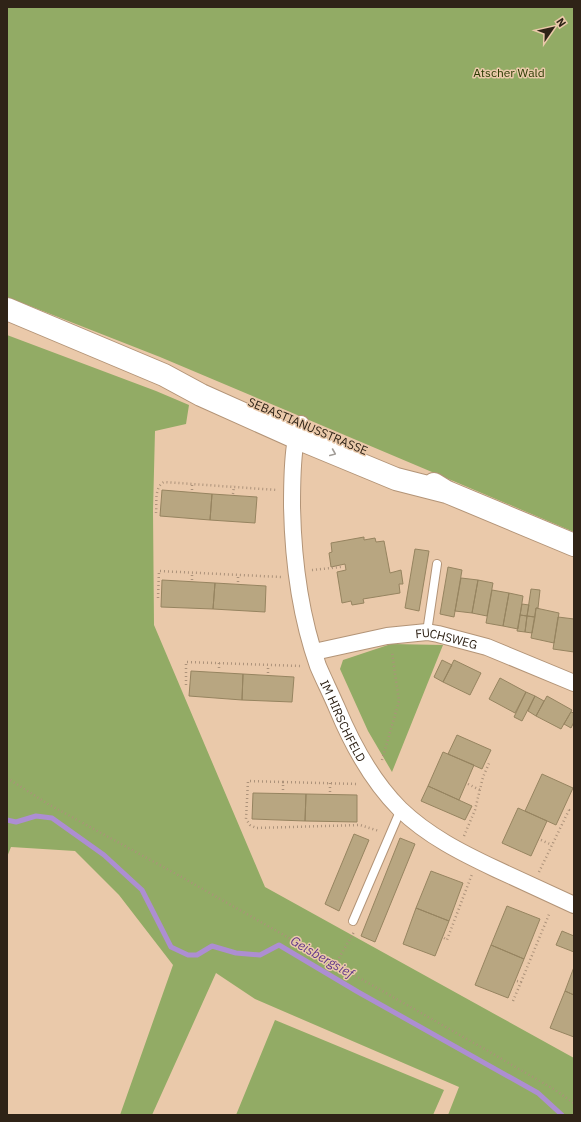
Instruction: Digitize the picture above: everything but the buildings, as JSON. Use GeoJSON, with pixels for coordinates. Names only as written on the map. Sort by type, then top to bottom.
{"type":"FeatureCollection","features":[{"type":"Feature","properties":{"kind":"main road","name":"SEBASTIANUSSTRASSE"},"geometry":{"type":"LineString","coordinates":[[7,309],[164,374],[206,383],[299,431],[402,465],[448,492],[574,545]]}},
{"type":"Feature","properties":{"kind":"street","name":"IM HIRSCHFELD"},"geometry":{"type":"LineString","coordinates":[[299,431],[295,443],[292,492],[292,523],[296,574],[304,614],[316,660],[348,734],[387,795],[401,809],[434,836],[477,860],[574,905]]}},
{"type":"Feature","properties":{"kind":"street","name":"FUCHSWEG"},"geometry":{"type":"LineString","coordinates":[[316,660],[387,636],[427,632],[487,647],[574,683]]}},
{"type":"Feature","properties":{"kind":"lane"},"geometry":{"type":"LineString","coordinates":[[427,632],[437,564]]}},
{"type":"Feature","properties":{"kind":"lane"},"geometry":{"type":"LineString","coordinates":[[353,921],[401,809]]}},
{"type":"Feature","properties":{"kind":"path"},"geometry":{"type":"LineString","coordinates":[[156,513],[158,488],[160,484],[164,482],[234,486],[292,492]]}},
{"type":"Feature","properties":{"kind":"path"},"geometry":{"type":"LineString","coordinates":[[192,483],[192,490]]}},
{"type":"Feature","properties":{"kind":"path"},"geometry":{"type":"LineString","coordinates":[[233,494],[234,486]]}},
{"type":"Feature","properties":{"kind":"path"},"geometry":{"type":"LineString","coordinates":[[158,598],[159,571],[192,573],[296,574],[341,567]]}},
{"type":"Feature","properties":{"kind":"path"},"geometry":{"type":"LineString","coordinates":[[192,573],[192,580]]}},
{"type":"Feature","properties":{"kind":"path"},"geometry":{"type":"LineString","coordinates":[[238,574],[238,582]]}},
{"type":"Feature","properties":{"kind":"path"},"geometry":{"type":"LineString","coordinates":[[387,636],[391,644],[399,701],[376,780],[370,785],[248,781],[246,818],[250,825],[256,828],[360,825],[390,835]]}},
{"type":"Feature","properties":{"kind":"path"},"geometry":{"type":"LineString","coordinates":[[186,684],[186,662],[268,666],[316,660]]}},
{"type":"Feature","properties":{"kind":"path"},"geometry":{"type":"LineString","coordinates":[[219,663],[219,671]]}},
{"type":"Feature","properties":{"kind":"path"},"geometry":{"type":"LineString","coordinates":[[268,666],[268,673]]}},
{"type":"Feature","properties":{"kind":"path"},"geometry":{"type":"LineString","coordinates":[[458,850],[475,810],[483,776],[490,761]]}},
{"type":"Feature","properties":{"kind":"path"},"geometry":{"type":"LineString","coordinates":[[7,778],[48,804],[178,875],[552,1088],[574,1103]]}},
{"type":"Feature","properties":{"kind":"path"},"geometry":{"type":"LineString","coordinates":[[283,782],[283,790]]}},
{"type":"Feature","properties":{"kind":"path"},"geometry":{"type":"LineString","coordinates":[[330,783],[330,792]]}},
{"type":"Feature","properties":{"kind":"path"},"geometry":{"type":"LineString","coordinates":[[468,784],[480,790]]}},
{"type":"Feature","properties":{"kind":"path"},"geometry":{"type":"LineString","coordinates":[[532,886],[569,810],[566,809]]}},
{"type":"Feature","properties":{"kind":"path"},"geometry":{"type":"LineString","coordinates":[[541,840],[552,845]]}},
{"type":"Feature","properties":{"kind":"path"},"geometry":{"type":"LineString","coordinates":[[444,938],[447,940],[477,860]]}},
{"type":"Feature","properties":{"kind":"path"},"geometry":{"type":"LineString","coordinates":[[513,1001],[557,897]]}},
{"type":"Feature","properties":{"kind":"path"},"geometry":{"type":"LineString","coordinates":[[335,965],[356,929],[353,921]]}},
{"type":"Feature","properties":{"kind":"path"},"geometry":{"type":"LineString","coordinates":[[534,940],[538,941]]}},
{"type":"Feature","properties":{"kind":"path"},"geometry":{"type":"LineString","coordinates":[[517,981],[521,982]]}},
{"type":"Feature","properties":{"kind":"green space","name":"Atscher Wald"},"geometry":{"type":"Polygon","coordinates":[[[7,7],[574,7],[574,532],[160,357],[7,297],[7,7]]]}},
{"type":"Feature","properties":{"kind":"green space"},"geometry":{"type":"Polygon","coordinates":[[[7,335],[156,391],[189,405],[186,424],[155,431],[153,511],[154,625],[265,887],[574,1058],[574,1115],[448,1115],[459,1087],[255,999],[216,973],[152,1115],[120,1115],[173,965],[119,895],[75,851],[11,847],[7,857],[7,335]]]}},
{"type":"Feature","properties":{"kind":"green space"},"geometry":{"type":"Polygon","coordinates":[[[391,644],[443,645],[392,772],[368,731],[340,669],[343,660],[391,644]]]}},
{"type":"Feature","properties":{"kind":"green space"},"geometry":{"type":"Polygon","coordinates":[[[275,1020],[444,1090],[433,1115],[236,1115],[275,1020]]]}},
{"type":"Feature","properties":{"kind":"waterway","name":"Geisbergsief"},"geometry":{"type":"LineString","coordinates":[[7,820],[16,822],[36,816],[52,818],[104,855],[142,890],[171,947],[188,955],[197,955],[212,946],[236,953],[260,955],[279,945],[358,992],[538,1093],[562,1115]]}}]}
